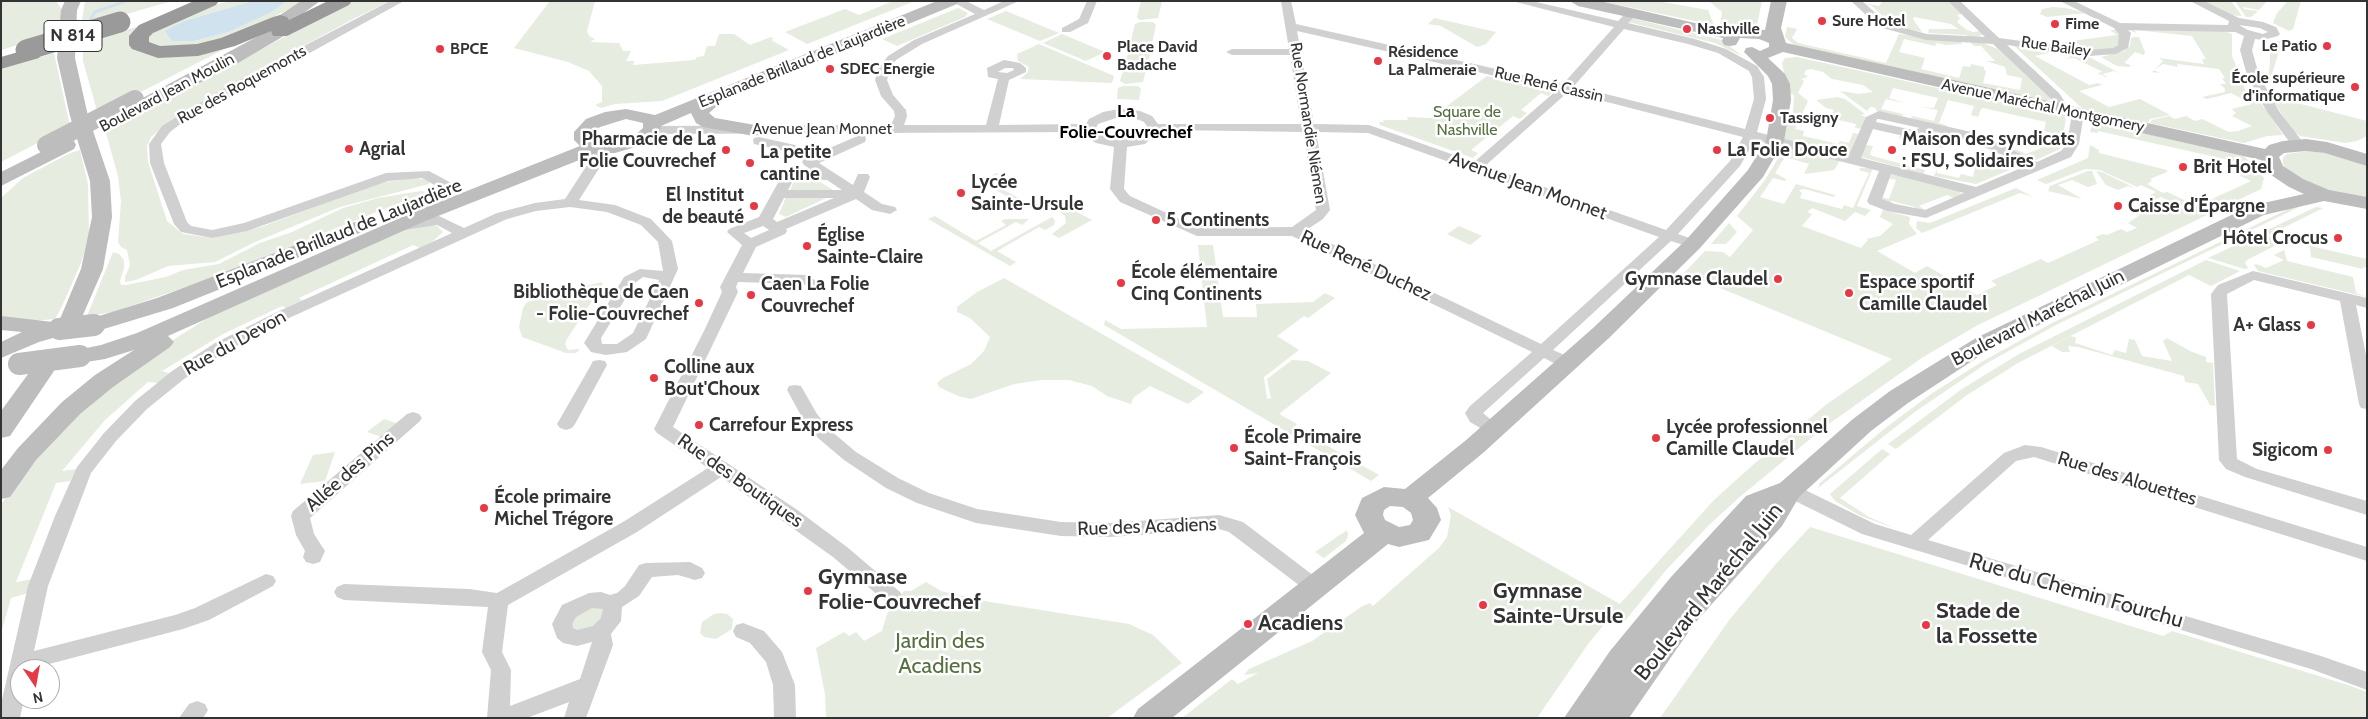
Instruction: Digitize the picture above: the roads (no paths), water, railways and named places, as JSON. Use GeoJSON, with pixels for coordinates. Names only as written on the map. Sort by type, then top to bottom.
{"type":"FeatureCollection","features":[{"type":"Feature","properties":{"kind":"highway","name":"N 814"},"geometry":{"type":"LineString","coordinates":[[1,63],[29,52],[191,1]]}},
{"type":"Feature","properties":{"kind":"highway","name":"N 814"},"geometry":{"type":"LineString","coordinates":[[122,24],[210,1]]}},
{"type":"Feature","properties":{"kind":"highway"},"geometry":{"type":"LineString","coordinates":[[210,1],[146,29],[139,36],[139,45],[158,52],[198,50],[280,27],[343,1]]}},
{"type":"Feature","properties":{"kind":"highway","name":"N 814"},"geometry":{"type":"LineString","coordinates":[[1,57],[29,52]]}},
{"type":"Feature","properties":{"kind":"main road"},"geometry":{"type":"LineString","coordinates":[[99,324],[119,331],[124,337],[126,345]]}},
{"type":"Feature","properties":{"kind":"street"},"geometry":{"type":"LineString","coordinates":[[23,362],[60,327],[92,269],[102,217],[100,181],[77,108],[66,58],[69,10],[73,1]]}},
{"type":"Feature","properties":{"kind":"street","name":"Boulevard Jean Moulin"},"geometry":{"type":"LineString","coordinates":[[280,27],[312,1]]}},
{"type":"Feature","properties":{"kind":"street","name":"Boulevard Jean Moulin"},"geometry":{"type":"LineString","coordinates":[[1,180],[140,102],[331,1]]}},
{"type":"Feature","properties":{"kind":"street","name":"Rue des Roquemonts"},"geometry":{"type":"LineString","coordinates":[[399,1],[254,77],[176,122],[166,129],[155,144],[157,163],[181,224],[186,229],[212,234],[248,227],[386,177],[424,174],[452,189]]}},
{"type":"Feature","properties":{"kind":"street","name":"Esplanade Brillaud de Laujardière"},"geometry":{"type":"LineString","coordinates":[[647,123],[928,1]]}},
{"type":"Feature","properties":{"kind":"street","name":"Esplanade Brillaud de Laujardière"},"geometry":{"type":"LineString","coordinates":[[647,123],[952,1]]}},
{"type":"Feature","properties":{"kind":"street"},"geometry":{"type":"LineString","coordinates":[[956,1],[989,11]]}},
{"type":"Feature","properties":{"kind":"street"},"geometry":{"type":"LineString","coordinates":[[978,1],[989,11]]}},
{"type":"Feature","properties":{"kind":"street"},"geometry":{"type":"LineString","coordinates":[[896,129],[902,116],[882,87],[880,80],[885,67],[901,51],[1014,1]]}},
{"type":"Feature","properties":{"kind":"street"},"geometry":{"type":"LineString","coordinates":[[1066,30],[1084,21],[1092,1]]}},
{"type":"Feature","properties":{"kind":"street","name":"Rue Normandie Niémen"},"geometry":{"type":"LineString","coordinates":[[1286,1],[1310,127],[1323,210],[1318,216],[1295,232]]}},
{"type":"Feature","properties":{"kind":"street"},"geometry":{"type":"LineString","coordinates":[[1517,1],[1708,31],[1732,37],[1754,33],[1774,44]]}},
{"type":"Feature","properties":{"kind":"street"},"geometry":{"type":"LineString","coordinates":[[1494,430],[1480,421],[1474,412],[1667,237],[1735,163],[1751,136],[1760,99],[1758,77],[1753,69],[1708,46],[1578,1]]}},
{"type":"Feature","properties":{"kind":"street"},"geometry":{"type":"LineString","coordinates":[[1776,74],[1774,44],[1779,1]]}},
{"type":"Feature","properties":{"kind":"street"},"geometry":{"type":"LineString","coordinates":[[1856,1],[1878,22],[1905,33],[1933,38],[1996,41]]}},
{"type":"Feature","properties":{"kind":"street"},"geometry":{"type":"LineString","coordinates":[[1953,1],[2055,96],[2061,105],[2060,109]]}},
{"type":"Feature","properties":{"kind":"street","name":"Rue Bailey"},"geometry":{"type":"LineString","coordinates":[[1996,41],[2044,45],[2089,53],[2108,52],[2121,48],[2126,42],[2125,33],[2118,26],[2065,1]]}},
{"type":"Feature","properties":{"kind":"street"},"geometry":{"type":"LineString","coordinates":[[2118,26],[2236,25],[2256,23],[2274,32],[2268,36],[2250,35],[2236,25],[2195,1]]}},
{"type":"Feature","properties":{"kind":"street"},"geometry":{"type":"LineString","coordinates":[[1476,167],[1566,88],[1626,19]]}},
{"type":"Feature","properties":{"kind":"street","name":"Rue René Cassin"},"geometry":{"type":"LineString","coordinates":[[1292,26],[1566,88],[1978,192]]}},
{"type":"Feature","properties":{"kind":"street"},"geometry":{"type":"LineString","coordinates":[[2250,35],[2246,50],[2253,75],[2273,112],[2300,145]]}},
{"type":"Feature","properties":{"kind":"street"},"geometry":{"type":"LineString","coordinates":[[1149,718],[1383,533],[1407,537],[1423,529],[1427,520],[1426,513],[1410,499],[1494,430],[1568,363],[1693,244],[1756,173],[1775,141],[1782,100],[1781,84],[1776,74],[1752,52],[1737,47],[1732,37]]}},
{"type":"Feature","properties":{"kind":"street"},"geometry":{"type":"LineString","coordinates":[[1752,52],[1774,44]]}},
{"type":"Feature","properties":{"kind":"street","name":"Avenue Maréchal Montgomery"},"geometry":{"type":"LineString","coordinates":[[1774,44],[1817,56],[2268,156]]}},
{"type":"Feature","properties":{"kind":"street"},"geometry":{"type":"LineString","coordinates":[[1232,52],[1296,52]]}},
{"type":"Feature","properties":{"kind":"street"},"geometry":{"type":"LineString","coordinates":[[992,128],[1004,77]]}},
{"type":"Feature","properties":{"kind":"street"},"geometry":{"type":"LineString","coordinates":[[719,95],[700,112],[702,120],[757,137],[793,151],[877,207],[890,210]]}},
{"type":"Feature","properties":{"kind":"street"},"geometry":{"type":"LineString","coordinates":[[1,168],[140,102]]}},
{"type":"Feature","properties":{"kind":"street"},"geometry":{"type":"LineString","coordinates":[[1126,113],[1144,117],[1150,121],[1153,128],[1145,138],[1120,144],[1096,138],[1090,128],[1093,122],[1101,116],[1126,113]]}},
{"type":"Feature","properties":{"kind":"street"},"geometry":{"type":"LineString","coordinates":[[1886,169],[1873,198],[1876,202],[1892,208],[1926,214],[2038,167],[2070,150],[2073,144],[2078,113]]}},
{"type":"Feature","properties":{"kind":"street"},"geometry":{"type":"LineString","coordinates":[[570,203],[594,144],[587,127],[601,119],[621,115],[647,123],[634,143],[594,144]]}},
{"type":"Feature","properties":{"kind":"street"},"geometry":{"type":"LineString","coordinates":[[1853,161],[1872,117],[1879,115],[1975,137],[2038,167]]}},
{"type":"Feature","properties":{"kind":"street","name":"Avenue Jean Monnet"},"geometry":{"type":"LineString","coordinates":[[647,123],[757,137],[896,129],[1090,128]]}},
{"type":"Feature","properties":{"kind":"street","name":"Avenue Jean Monnet"},"geometry":{"type":"LineString","coordinates":[[1153,128],[1310,127],[1369,129],[1667,237],[1693,244]]}},
{"type":"Feature","properties":{"kind":"street"},"geometry":{"type":"LineString","coordinates":[[732,136],[757,137]]}},
{"type":"Feature","properties":{"kind":"street"},"geometry":{"type":"LineString","coordinates":[[793,151],[860,138]]}},
{"type":"Feature","properties":{"kind":"street","name":"Esplanade Brillaud de Laujardière"},"geometry":{"type":"LineString","coordinates":[[60,327],[99,324],[165,304],[452,189],[594,144]]}},
{"type":"Feature","properties":{"kind":"street","name":"Esplanade Brillaud de Laujardière"},"geometry":{"type":"LineString","coordinates":[[217,307],[382,232],[594,144]]}},
{"type":"Feature","properties":{"kind":"street","name":"Rue René Duchez"},"geometry":{"type":"LineString","coordinates":[[1120,144],[1117,190],[1125,199],[1197,232],[1280,230],[1295,232],[1568,363]]}},
{"type":"Feature","properties":{"kind":"street"},"geometry":{"type":"LineString","coordinates":[[2361,154],[2300,145],[2276,149],[2268,156],[2275,169],[2289,179],[2324,194],[2365,203]]}},
{"type":"Feature","properties":{"kind":"street"},"geometry":{"type":"LineString","coordinates":[[770,224],[793,151]]}},
{"type":"Feature","properties":{"kind":"street"},"geometry":{"type":"LineString","coordinates":[[1,188],[21,170]]}},
{"type":"Feature","properties":{"kind":"street"},"geometry":{"type":"LineString","coordinates":[[788,170],[828,176]]}},
{"type":"Feature","properties":{"kind":"street"},"geometry":{"type":"LineString","coordinates":[[750,244],[734,232],[770,224],[856,194],[863,177]]}},
{"type":"Feature","properties":{"kind":"street","name":"Boulevard Maréchal Juin"},"geometry":{"type":"LineString","coordinates":[[2257,210],[2273,196],[2284,191],[2289,179]]}},
{"type":"Feature","properties":{"kind":"street"},"geometry":{"type":"LineString","coordinates":[[779,194],[856,194]]}},
{"type":"Feature","properties":{"kind":"street","name":"Boulevard Maréchal Juin"},"geometry":{"type":"LineString","coordinates":[[1611,718],[1684,616],[1772,519],[1789,490],[1877,414],[1944,367],[1984,343],[2257,210],[2324,194]]}},
{"type":"Feature","properties":{"kind":"street","name":"Rue du Devon"},"geometry":{"type":"LineString","coordinates":[[22,659],[38,586],[64,516],[84,471],[110,437],[141,405],[178,375],[221,347],[283,315],[463,233],[526,209],[570,203],[610,208],[640,218],[659,232],[665,240],[669,255]]}},
{"type":"Feature","properties":{"kind":"street"},"geometry":{"type":"LineString","coordinates":[[382,232],[420,222],[439,220],[463,233]]}},
{"type":"Feature","properties":{"kind":"street"},"geometry":{"type":"LineString","coordinates":[[730,282],[750,244],[780,231],[770,224]]}},
{"type":"Feature","properties":{"kind":"street"},"geometry":{"type":"LineString","coordinates":[[669,255],[671,269],[640,336],[621,348],[606,350],[597,348],[592,343],[593,338],[626,284],[669,255]]}},
{"type":"Feature","properties":{"kind":"street"},"geometry":{"type":"LineString","coordinates":[[640,273],[655,273],[668,277]]}},
{"type":"Feature","properties":{"kind":"street"},"geometry":{"type":"LineString","coordinates":[[2367,303],[2253,275],[2220,291],[2228,460],[2240,470],[2367,508]]}},
{"type":"Feature","properties":{"kind":"street"},"geometry":{"type":"LineString","coordinates":[[730,282],[781,278],[807,280],[813,284]]}},
{"type":"Feature","properties":{"kind":"street","name":"Rue des Boutiques"},"geometry":{"type":"LineString","coordinates":[[730,282],[730,292],[662,429],[789,514],[840,552],[893,597]]}},
{"type":"Feature","properties":{"kind":"street"},"geometry":{"type":"LineString","coordinates":[[2348,298],[2367,404]]}},
{"type":"Feature","properties":{"kind":"street"},"geometry":{"type":"LineString","coordinates":[[23,362],[80,356],[126,345],[217,307]]}},
{"type":"Feature","properties":{"kind":"street"},"geometry":{"type":"LineString","coordinates":[[71,408],[104,381],[217,307]]}},
{"type":"Feature","properties":{"kind":"street"},"geometry":{"type":"LineString","coordinates":[[1,323],[60,327]]}},
{"type":"Feature","properties":{"kind":"street"},"geometry":{"type":"LineString","coordinates":[[1,430],[31,337],[60,327]]}},
{"type":"Feature","properties":{"kind":"street"},"geometry":{"type":"LineString","coordinates":[[1,490],[27,454],[123,353],[126,345]]}},
{"type":"Feature","properties":{"kind":"street"},"geometry":{"type":"LineString","coordinates":[[566,424],[599,365]]}},
{"type":"Feature","properties":{"kind":"street","name":"Rue des Acadiens"},"geometry":{"type":"LineString","coordinates":[[795,390],[810,417],[819,428],[850,456],[892,484],[923,498],[976,516],[1060,529],[1110,530],[1219,522],[1236,527],[1316,587]]}},
{"type":"Feature","properties":{"kind":"street","name":"Allée des Pins"},"geometry":{"type":"LineString","coordinates":[[313,557],[315,552],[305,535],[300,516],[413,418]]}},
{"type":"Feature","properties":{"kind":"street","name":"Rue des Alouettes"},"geometry":{"type":"LineString","coordinates":[[1914,544],[1921,535],[2010,457],[2025,451],[2035,451],[2367,554]]}},
{"type":"Feature","properties":{"kind":"street"},"geometry":{"type":"LineString","coordinates":[[344,592],[469,597],[499,601],[581,556],[720,469]]}},
{"type":"Feature","properties":{"kind":"street","name":"Boulevard Maréchal Juin"},"geometry":{"type":"LineString","coordinates":[[1580,718],[1621,660],[1687,578],[1756,503],[1789,490]]}},
{"type":"Feature","properties":{"kind":"street","name":"Rue du Chemin Fourchu"},"geometry":{"type":"LineString","coordinates":[[1789,490],[1869,529],[1914,544],[2314,662],[2367,680]]}},
{"type":"Feature","properties":{"kind":"street"},"geometry":{"type":"LineString","coordinates":[[610,604],[632,591],[646,570],[678,568],[690,569],[695,573]]}},
{"type":"Feature","properties":{"kind":"street"},"geometry":{"type":"LineString","coordinates":[[36,659],[196,616],[266,581]]}},
{"type":"Feature","properties":{"kind":"street"},"geometry":{"type":"LineString","coordinates":[[600,600],[610,604],[613,609],[611,621],[600,632],[585,638],[570,637],[564,632],[562,624],[569,611],[578,605],[600,600]]}},
{"type":"Feature","properties":{"kind":"street"},"geometry":{"type":"LineString","coordinates":[[499,601],[492,652],[501,670],[500,718],[589,685]]}},
{"type":"Feature","properties":{"kind":"street"},"geometry":{"type":"LineString","coordinates":[[576,718],[578,706],[589,685],[603,645],[600,632]]}},
{"type":"Feature","properties":{"kind":"street"},"geometry":{"type":"LineString","coordinates":[[743,632],[757,637],[775,658],[784,685],[785,718]]}},
{"type":"Feature","properties":{"kind":"water"},"geometry":{"type":"Polygon","coordinates":[[[252,1],[287,1],[272,12],[229,32],[194,41],[172,41],[165,31],[184,21],[252,1]]]}},
{"type":"Feature","properties":{"kind":"waterway"},"geometry":{"type":"LineString","coordinates":[[90,20],[95,12],[126,1]]}},
{"type":"Feature","properties":{"kind":"place","name":"Sure Hotel"},"geometry":{"type":"Point","coordinates":[1822,21]}},
{"type":"Feature","properties":{"kind":"place","name":"Fime"},"geometry":{"type":"Point","coordinates":[2055,24]}},
{"type":"Feature","properties":{"kind":"place","name":"Nashville"},"geometry":{"type":"Point","coordinates":[1687,29]}},
{"type":"Feature","properties":{"kind":"place","name":"Le Patio"},"geometry":{"type":"Point","coordinates":[2327,46]}},
{"type":"Feature","properties":{"kind":"place","name":"BPCE"},"geometry":{"type":"Point","coordinates":[440,49]}},
{"type":"Feature","properties":{"kind":"place","name":"Place David Badache"},"geometry":{"type":"Point","coordinates":[1107,56]}},
{"type":"Feature","properties":{"kind":"place","name":"Résidence La Palmeraie"},"geometry":{"type":"Point","coordinates":[1378,61]}},
{"type":"Feature","properties":{"kind":"place","name":"SDEC Energie"},"geometry":{"type":"Point","coordinates":[830,69]}},
{"type":"Feature","properties":{"kind":"place","name":"École supérieure d'informatique"},"geometry":{"type":"Point","coordinates":[2355,87]}},
{"type":"Feature","properties":{"kind":"place","name":"Tassigny"},"geometry":{"type":"Point","coordinates":[1770,118]}},
{"type":"Feature","properties":{"kind":"place","name":"Agrial"},"geometry":{"type":"Point","coordinates":[349,149]}},
{"type":"Feature","properties":{"kind":"place","name":"Pharmacie de La Folie Couvrechef"},"geometry":{"type":"Point","coordinates":[726,150]}},
{"type":"Feature","properties":{"kind":"place","name":"La Folie Douce"},"geometry":{"type":"Point","coordinates":[1717,150]}},
{"type":"Feature","properties":{"kind":"place","name":"Maison des syndicats : FSU, Solidaires"},"geometry":{"type":"Point","coordinates":[1892,150]}},
{"type":"Feature","properties":{"kind":"place","name":"La petite cantine"},"geometry":{"type":"Point","coordinates":[750,163]}},
{"type":"Feature","properties":{"kind":"place","name":"Brit Hotel"},"geometry":{"type":"Point","coordinates":[2183,167]}},
{"type":"Feature","properties":{"kind":"place","name":"Lycée Sainte-Ursule"},"geometry":{"type":"Point","coordinates":[961,193]}},
{"type":"Feature","properties":{"kind":"place","name":"El Institut de beauté"},"geometry":{"type":"Point","coordinates":[754,206]}},
{"type":"Feature","properties":{"kind":"place","name":"Caisse d'Épargne"},"geometry":{"type":"Point","coordinates":[2118,206]}},
{"type":"Feature","properties":{"kind":"place","name":"5 Continents"},"geometry":{"type":"Point","coordinates":[1156,220]}},
{"type":"Feature","properties":{"kind":"place","name":"Hôtel Crocus"},"geometry":{"type":"Point","coordinates":[2338,238]}},
{"type":"Feature","properties":{"kind":"place","name":"Église Sainte-Claire"},"geometry":{"type":"Point","coordinates":[807,246]}},
{"type":"Feature","properties":{"kind":"place","name":"Gymnase Claudel"},"geometry":{"type":"Point","coordinates":[1778,279]}},
{"type":"Feature","properties":{"kind":"place","name":"École élémentaire Cinq Continents"},"geometry":{"type":"Point","coordinates":[1121,283]}},
{"type":"Feature","properties":{"kind":"place","name":"Espace sportif Camille Claudel"},"geometry":{"type":"Point","coordinates":[1849,293]}},
{"type":"Feature","properties":{"kind":"place","name":"Caen La Folie Couvrechef"},"geometry":{"type":"Point","coordinates":[751,295]}},
{"type":"Feature","properties":{"kind":"place","name":"Bibliothèque de Caen - Folie-Couvrechef"},"geometry":{"type":"Point","coordinates":[699,303]}},
{"type":"Feature","properties":{"kind":"place","name":"A+ Glass"},"geometry":{"type":"Point","coordinates":[2311,325]}},
{"type":"Feature","properties":{"kind":"place","name":"Colline aux Bout'Choux"},"geometry":{"type":"Point","coordinates":[654,378]}},
{"type":"Feature","properties":{"kind":"place","name":"Carrefour Express"},"geometry":{"type":"Point","coordinates":[699,425]}},
{"type":"Feature","properties":{"kind":"place","name":"Lycée professionnel Camille Claudel"},"geometry":{"type":"Point","coordinates":[1656,438]}},
{"type":"Feature","properties":{"kind":"place","name":"École Primaire Saint-François"},"geometry":{"type":"Point","coordinates":[1234,448]}},
{"type":"Feature","properties":{"kind":"place","name":"Sigicom"},"geometry":{"type":"Point","coordinates":[2328,450]}},
{"type":"Feature","properties":{"kind":"place","name":"École primaire Michel Trégore"},"geometry":{"type":"Point","coordinates":[484,508]}},
{"type":"Feature","properties":{"kind":"place","name":"Gymnase Folie-Couvrechef"},"geometry":{"type":"Point","coordinates":[808,591]}},
{"type":"Feature","properties":{"kind":"place","name":"Gymnase Sainte-Ursule"},"geometry":{"type":"Point","coordinates":[1483,605]}},
{"type":"Feature","properties":{"kind":"place","name":"Acadiens"},"geometry":{"type":"Point","coordinates":[1248,624]}},
{"type":"Feature","properties":{"kind":"place","name":"Stade de la Fossette"},"geometry":{"type":"Point","coordinates":[1926,625]}},
{"type":"Feature","properties":{"kind":"district","name":"La Folie-Couvrechef"},"geometry":{"type":"Point","coordinates":[1126,122]}},
{"type":"Feature","properties":{"kind":"park label","name":"Square de Nashville"},"geometry":{"type":"Point","coordinates":[1467,121]}},
{"type":"Feature","properties":{"kind":"park label","name":"Jardin des Acadiens"},"geometry":{"type":"Point","coordinates":[940,654]}}]}
